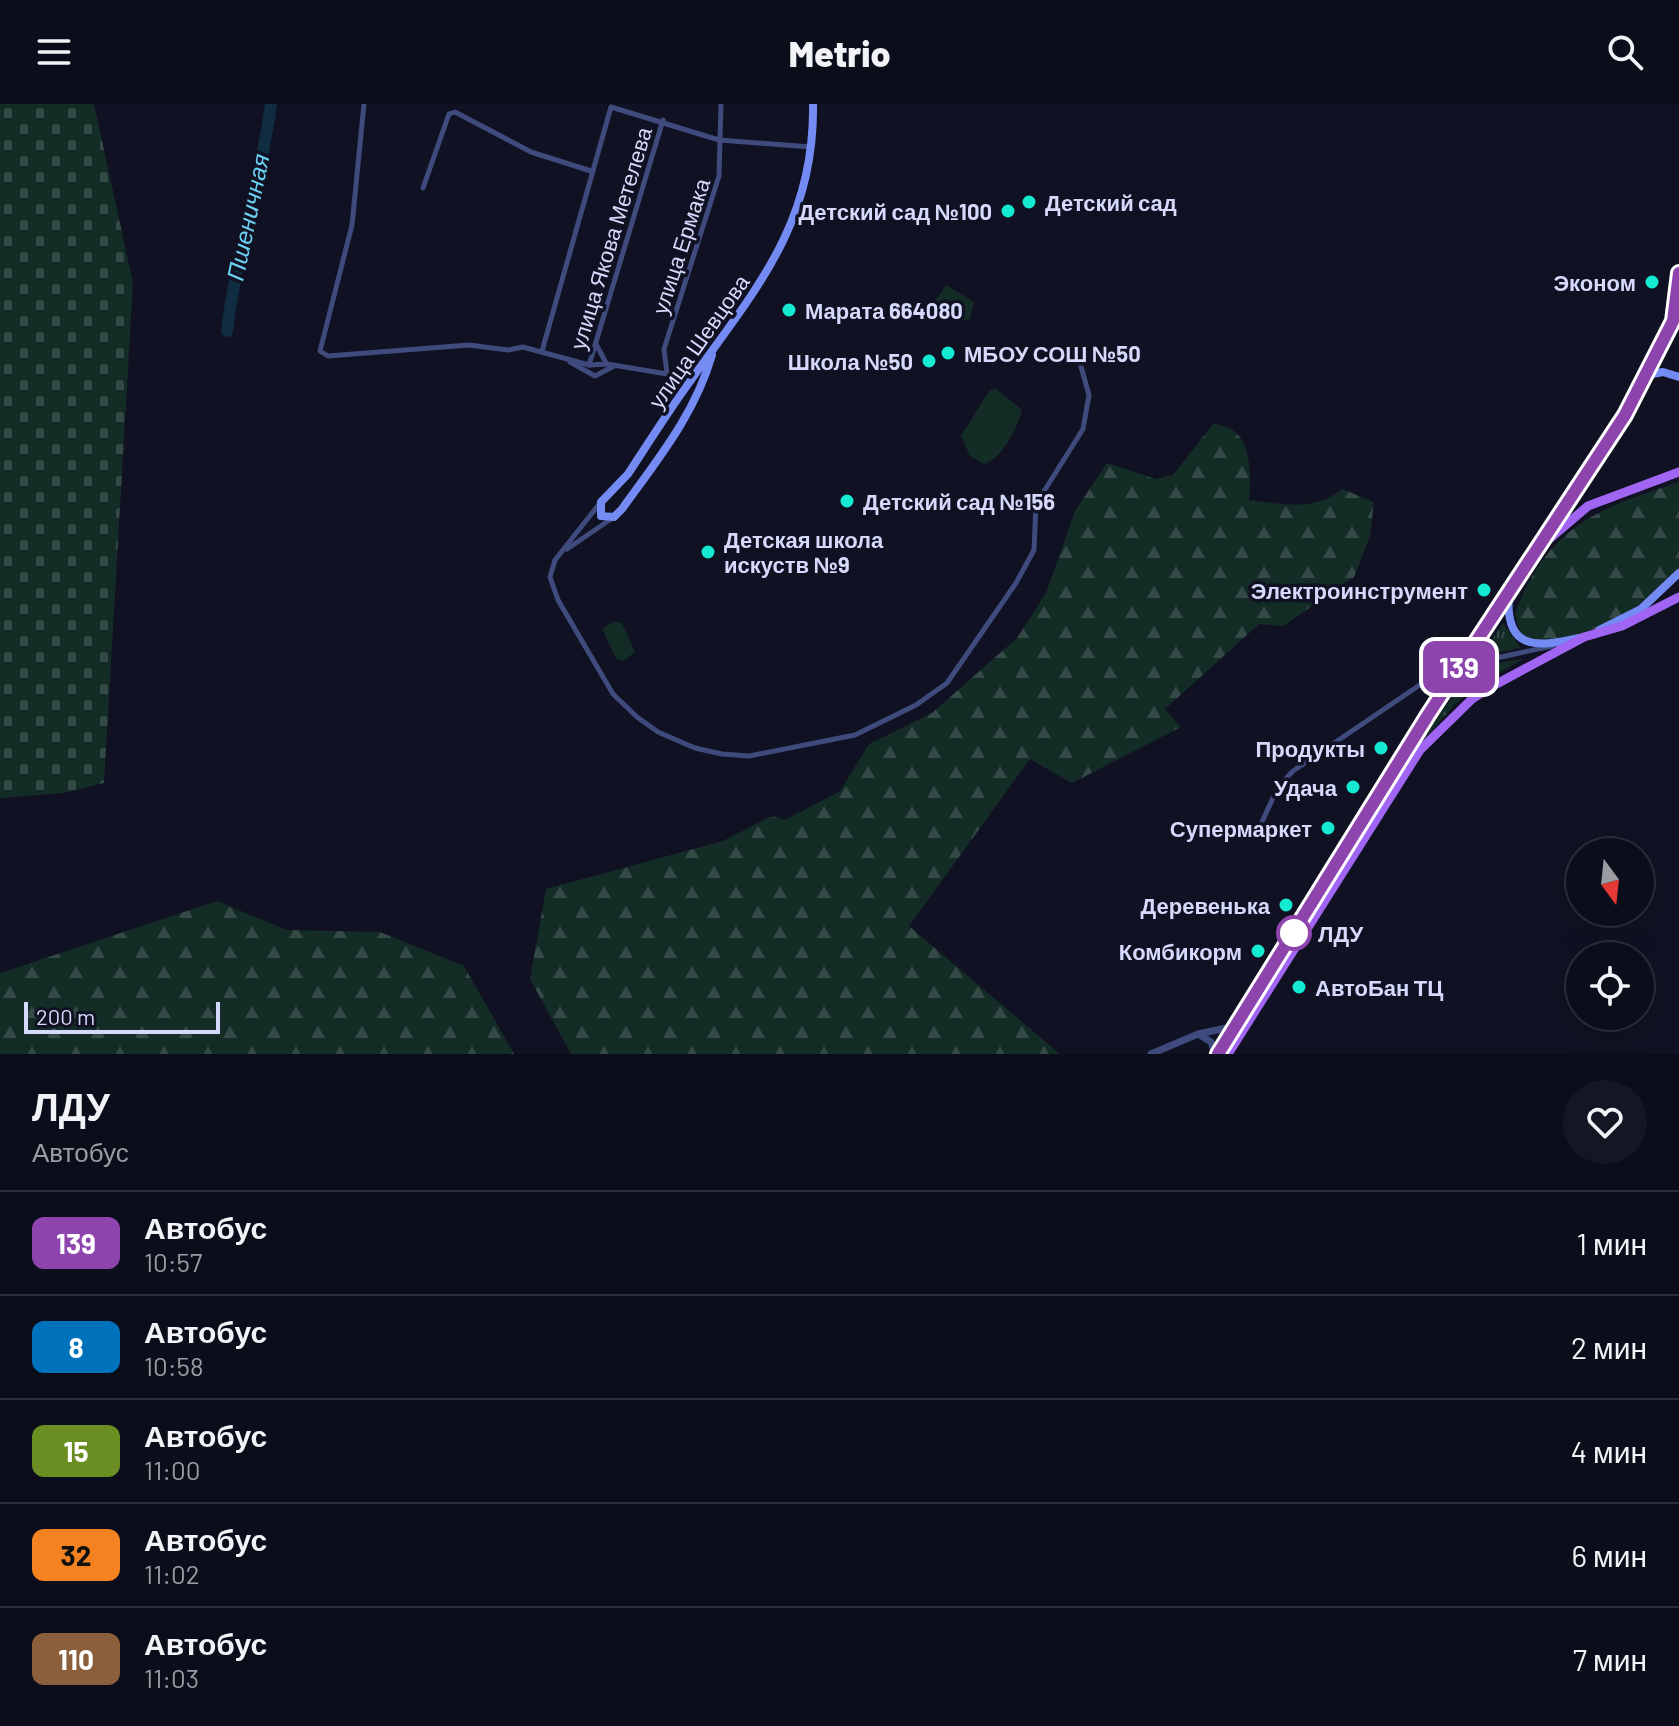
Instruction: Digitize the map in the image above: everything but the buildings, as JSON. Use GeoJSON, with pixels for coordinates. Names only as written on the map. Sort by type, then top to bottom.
{"type":"FeatureCollection","features":[{"type":"Feature","properties":{"kind":"main road","name":"улица Шевцова"},"geometry":{"type":"LineString","coordinates":[[601,502],[628,474],[687,386],[712,355],[785,242],[805,181],[812,147],[813,104]]}},
{"type":"Feature","properties":{"kind":"main road"},"geometry":{"type":"LineString","coordinates":[[1217,1054],[1459,666],[1541,546],[1647,375],[1673,321],[1679,273]]}},
{"type":"Feature","properties":{"kind":"main road"},"geometry":{"type":"LineString","coordinates":[[601,502],[601,516],[614,517],[695,404],[712,355]]}},
{"type":"Feature","properties":{"kind":"main road"},"geometry":{"type":"LineString","coordinates":[[1647,375],[1663,372],[1679,377]]}},
{"type":"Feature","properties":{"kind":"main road"},"geometry":{"type":"LineString","coordinates":[[1541,546],[1588,506],[1679,472]]}},
{"type":"Feature","properties":{"kind":"main road"},"geometry":{"type":"LineString","coordinates":[[1228,1054],[1420,750],[1472,699],[1641,609],[1679,573]]}},
{"type":"Feature","properties":{"kind":"main road"},"geometry":{"type":"LineString","coordinates":[[1509,591],[1509,621],[1513,630],[1529,644],[1539,646],[1622,626],[1679,597]]}},
{"type":"Feature","properties":{"kind":"street"},"geometry":{"type":"LineString","coordinates":[[364,104],[352,225],[320,351],[328,356],[469,345],[542,351],[589,365],[607,364],[667,374],[687,386]]}},
{"type":"Feature","properties":{"kind":"street","name":"улица Ермака"},"geometry":{"type":"LineString","coordinates":[[667,374],[664,349],[719,176],[721,104]]}},
{"type":"Feature","properties":{"kind":"street"},"geometry":{"type":"LineString","coordinates":[[542,351],[611,107],[663,120],[719,140],[812,147]]}},
{"type":"Feature","properties":{"kind":"street"},"geometry":{"type":"LineString","coordinates":[[423,188],[449,114],[455,112],[531,152],[591,171]]}},
{"type":"Feature","properties":{"kind":"street","name":"улица Якова Метелева"},"geometry":{"type":"LineString","coordinates":[[589,365],[663,120]]}},
{"type":"Feature","properties":{"kind":"street"},"geometry":{"type":"LineString","coordinates":[[595,344],[607,364]]}},
{"type":"Feature","properties":{"kind":"street"},"geometry":{"type":"LineString","coordinates":[[559,355],[595,376],[615,365]]}},
{"type":"Feature","properties":{"kind":"street","name":"улица Шевцова"},"geometry":{"type":"LineString","coordinates":[[601,502],[550,569],[558,600],[613,694],[658,732],[695,748],[749,756],[865,731],[916,705],[947,683],[1016,583],[1034,550],[1036,504],[1083,429],[1089,395],[1080,363]]}},
{"type":"Feature","properties":{"kind":"street"},"geometry":{"type":"LineString","coordinates":[[562,552],[614,517]]}},
{"type":"Feature","properties":{"kind":"street"},"geometry":{"type":"LineString","coordinates":[[1256,835],[1278,787],[1293,771],[1430,678],[1459,666],[1529,653],[1584,637]]}},
{"type":"Feature","properties":{"kind":"street"},"geometry":{"type":"LineString","coordinates":[[1151,1054],[1198,1034],[1248,1024]]}},
{"type":"Feature","properties":{"kind":"street"},"geometry":{"type":"LineString","coordinates":[[1235,1026],[1236,1041]]}},
{"type":"Feature","properties":{"kind":"street"},"geometry":{"type":"LineString","coordinates":[[1198,1034],[1211,1042],[1217,1054]]}},
{"type":"Feature","properties":{"kind":"green space"},"geometry":{"type":"Polygon","coordinates":[[[0,104],[94,104],[133,283],[104,783],[64,793],[0,798],[0,104]]]}},
{"type":"Feature","properties":{"kind":"green space"},"geometry":{"type":"Polygon","coordinates":[[[946,285],[974,302],[970,319],[961,321],[937,305],[936,300],[946,285]]]}},
{"type":"Feature","properties":{"kind":"green space"},"geometry":{"type":"Polygon","coordinates":[[[995,388],[1022,410],[1003,449],[984,464],[970,456],[961,436],[989,391],[995,388]]]}},
{"type":"Feature","properties":{"kind":"green space"},"geometry":{"type":"Polygon","coordinates":[[[1213,424],[1226,427],[1242,441],[1249,464],[1249,500],[1309,504],[1342,489],[1374,502],[1370,536],[1354,577],[1283,626],[1259,624],[1165,709],[1181,727],[1072,783],[1030,759],[909,926],[1060,1054],[571,1054],[530,979],[546,889],[723,841],[772,816],[785,820],[840,791],[869,744],[932,713],[1017,638],[1046,593],[1075,511],[1107,463],[1156,479],[1173,475],[1213,424]]]}},
{"type":"Feature","properties":{"kind":"green space"},"geometry":{"type":"Polygon","coordinates":[[[1679,482],[1679,572],[1647,601],[1588,632],[1553,643],[1528,640],[1519,628],[1515,613],[1528,584],[1560,540],[1600,512],[1679,482]]]}},
{"type":"Feature","properties":{"kind":"green space"},"geometry":{"type":"Polygon","coordinates":[[[616,621],[622,623],[635,652],[623,661],[616,658],[603,628],[616,621]]]}},
{"type":"Feature","properties":{"kind":"green space"},"geometry":{"type":"Polygon","coordinates":[[[1503,623],[1521,648],[1481,656],[1503,623]]]}},
{"type":"Feature","properties":{"kind":"green space"},"geometry":{"type":"Polygon","coordinates":[[[1523,659],[1485,681],[1455,704],[1417,748],[1250,1010],[1399,770],[1474,667],[1523,659]]]}},
{"type":"Feature","properties":{"kind":"green space"},"geometry":{"type":"Polygon","coordinates":[[[217,901],[287,930],[380,932],[464,966],[514,1054],[0,1054],[0,973],[217,901]]]}},
{"type":"Feature","properties":{"kind":"waterway","name":"Пшеничная"},"geometry":{"type":"LineString","coordinates":[[227,331],[271,104]]}},
{"type":"Feature","properties":{"kind":"bus line","name":"139"},"geometry":{"type":"LineString","coordinates":[[1218,1054],[1428,715],[1625,415],[1673,321],[1679,273]]}},
{"type":"Feature","properties":{"kind":"place","name":"Детский сад"},"geometry":{"type":"Point","coordinates":[1029,202]}},
{"type":"Feature","properties":{"kind":"place","name":"Детский сад №100"},"geometry":{"type":"Point","coordinates":[1008,211]}},
{"type":"Feature","properties":{"kind":"place","name":"Эконом"},"geometry":{"type":"Point","coordinates":[1652,282]}},
{"type":"Feature","properties":{"kind":"place","name":"Марата 664080"},"geometry":{"type":"Point","coordinates":[789,310]}},
{"type":"Feature","properties":{"kind":"place","name":"МБОУ СОШ №50"},"geometry":{"type":"Point","coordinates":[948,353]}},
{"type":"Feature","properties":{"kind":"place","name":"Школа №50"},"geometry":{"type":"Point","coordinates":[929,361]}},
{"type":"Feature","properties":{"kind":"place","name":"Детский сад №156"},"geometry":{"type":"Point","coordinates":[847,501]}},
{"type":"Feature","properties":{"kind":"place","name":"Детская школа искуств №9"},"geometry":{"type":"Point","coordinates":[708,552]}},
{"type":"Feature","properties":{"kind":"place","name":"Электроинструмент"},"geometry":{"type":"Point","coordinates":[1484,590]}},
{"type":"Feature","properties":{"kind":"place","name":"Продукты"},"geometry":{"type":"Point","coordinates":[1381,748]}},
{"type":"Feature","properties":{"kind":"place","name":"Удача"},"geometry":{"type":"Point","coordinates":[1353,787]}},
{"type":"Feature","properties":{"kind":"place","name":"Супермаркет"},"geometry":{"type":"Point","coordinates":[1328,828]}},
{"type":"Feature","properties":{"kind":"place","name":"Деревенька"},"geometry":{"type":"Point","coordinates":[1286,905]}},
{"type":"Feature","properties":{"kind":"place","name":"ЛДУ"},"geometry":{"type":"Point","coordinates":[1294,933]}},
{"type":"Feature","properties":{"kind":"place","name":"Комбикорм"},"geometry":{"type":"Point","coordinates":[1258,951]}},
{"type":"Feature","properties":{"kind":"place","name":"АвтоБан ТЦ"},"geometry":{"type":"Point","coordinates":[1299,987]}}]}
